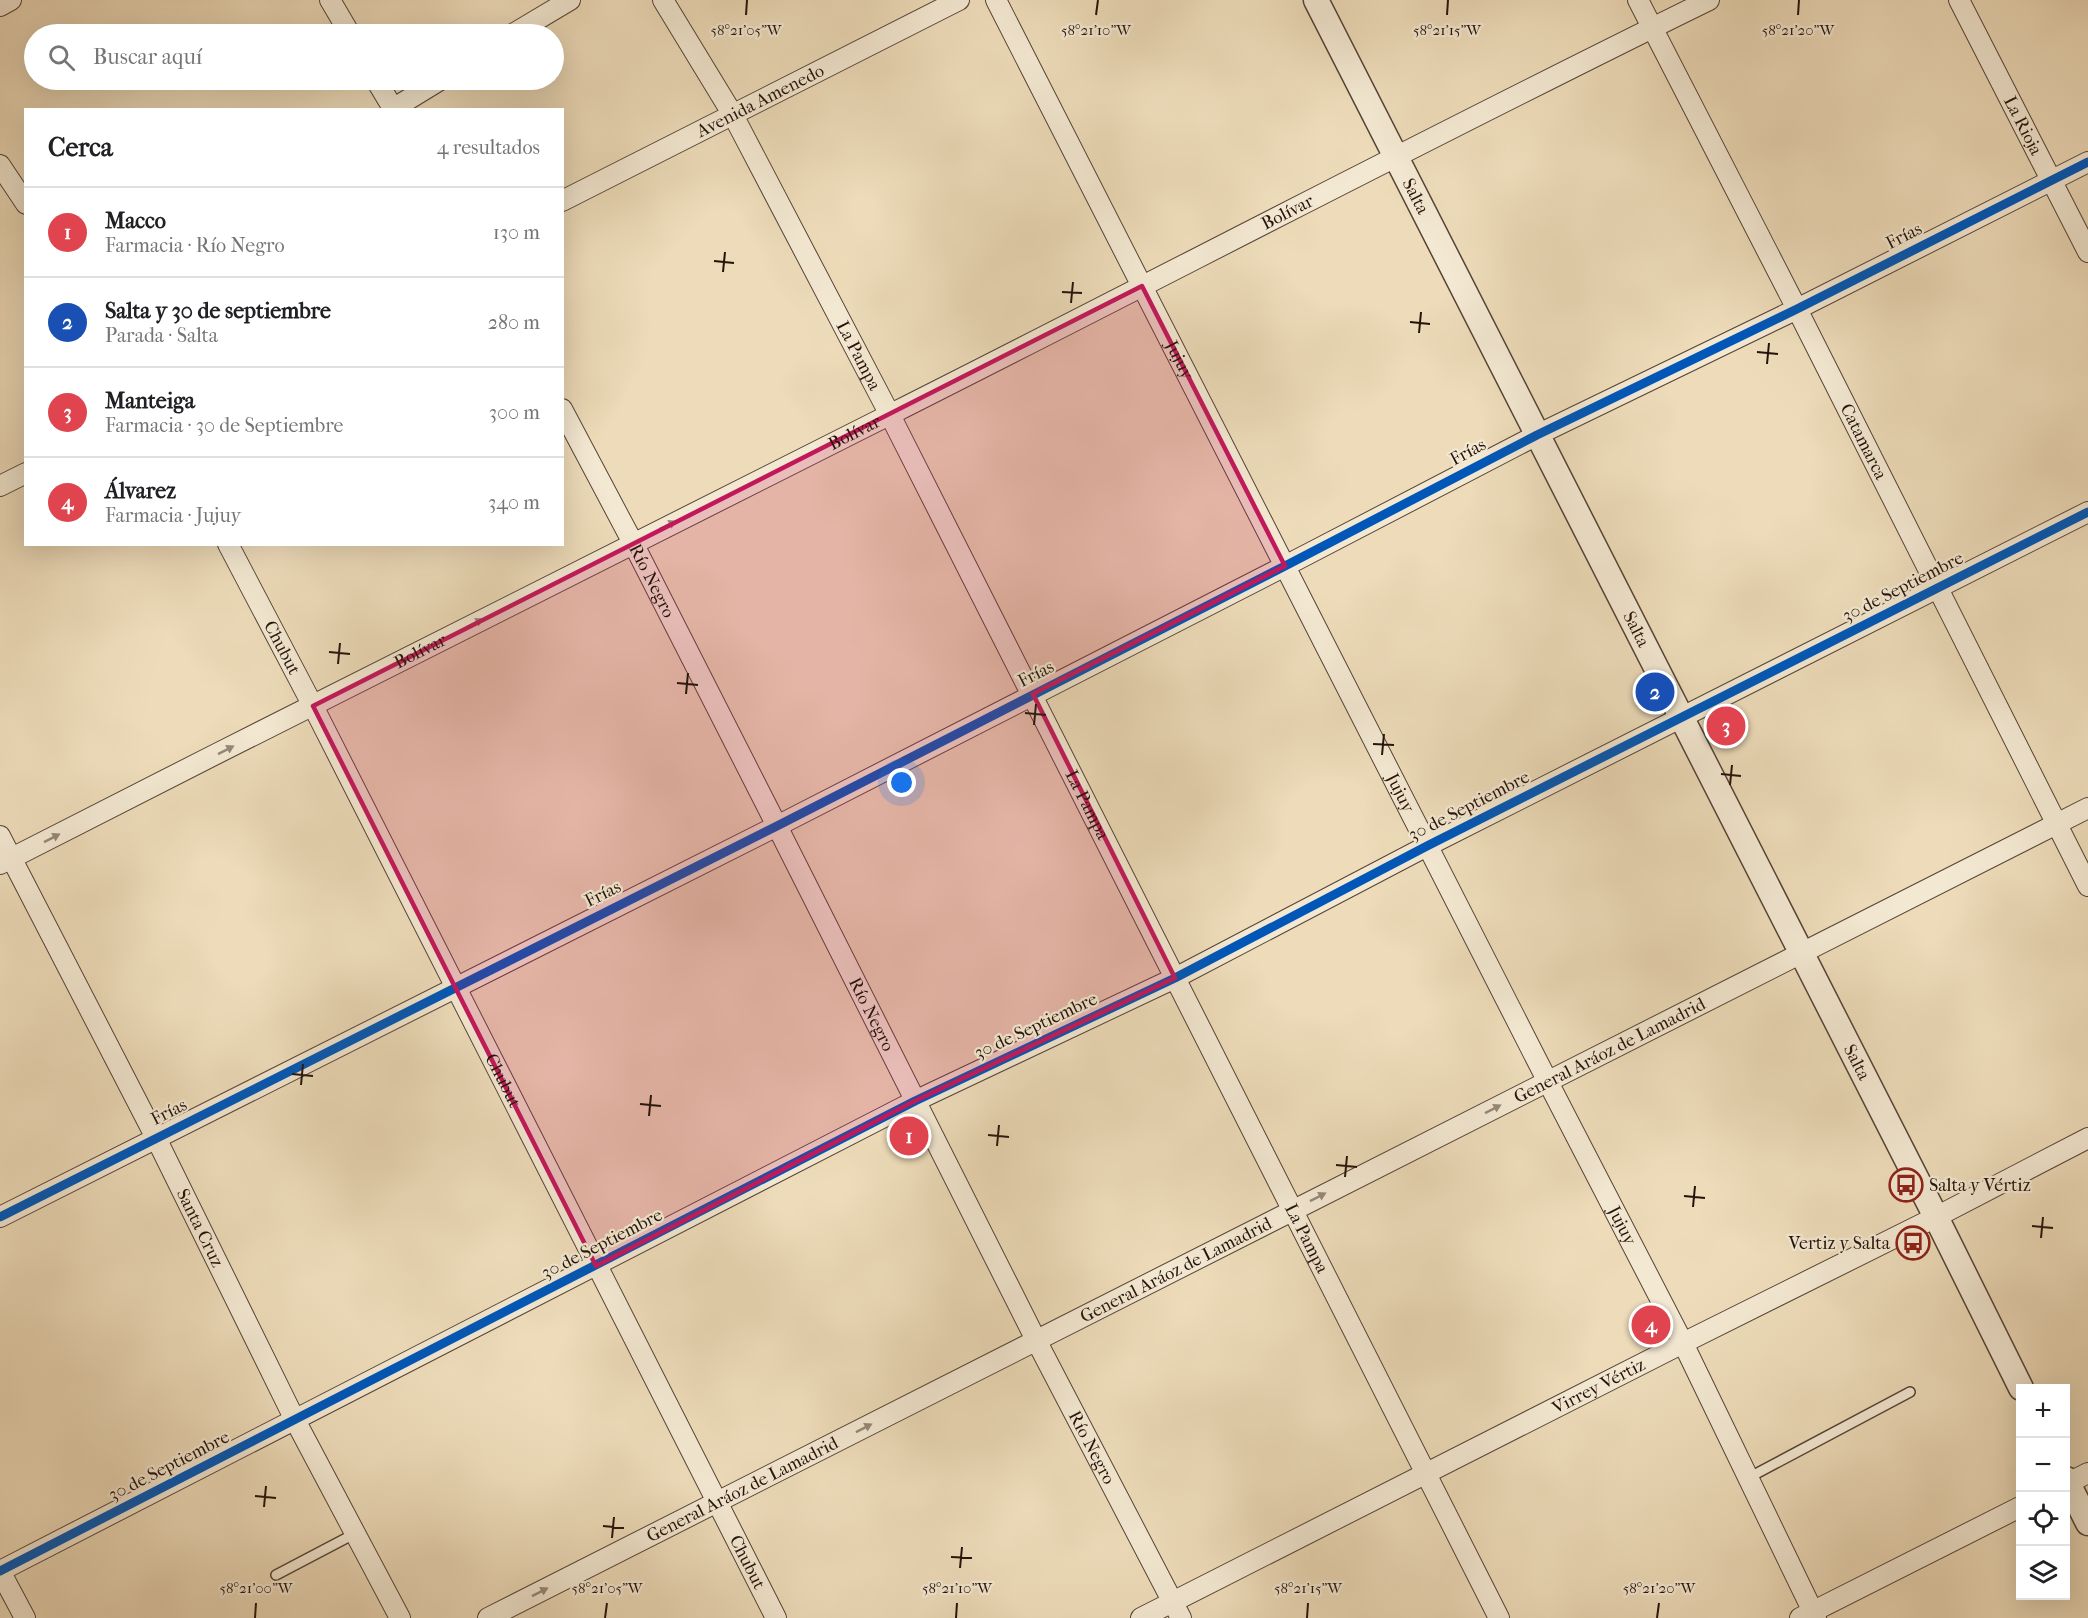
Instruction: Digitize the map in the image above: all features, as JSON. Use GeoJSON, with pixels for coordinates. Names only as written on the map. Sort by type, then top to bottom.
{"type":"FeatureCollection","features":[{"type":"Feature","properties":{"kind":"street"},"geometry":{"type":"LineString","coordinates":[[0,6],[11,0]]}},
{"type":"Feature","properties":{"kind":"street"},"geometry":{"type":"LineString","coordinates":[[330,0],[344,24]]}},
{"type":"Feature","properties":{"kind":"street"},"geometry":{"type":"LineString","coordinates":[[530,24],[570,0]]}},
{"type":"Feature","properties":{"kind":"street","name":"La Pampa"},"geometry":{"type":"LineString","coordinates":[[663,0],[733,115],[890,415],[1499,1618]]}},
{"type":"Feature","properties":{"kind":"street","name":"Avenida Amenedo"},"geometry":{"type":"LineString","coordinates":[[564,200],[958,0]]}},
{"type":"Feature","properties":{"kind":"street","name":"Jujuy"},"geometry":{"type":"LineString","coordinates":[[996,0],[1683,1343],[1748,1478],[1810,1616]]}},
{"type":"Feature","properties":{"kind":"street","name":"Salta"},"geometry":{"type":"LineString","coordinates":[[1316,0],[1936,1217],[2019,1384]]}},
{"type":"Feature","properties":{"kind":"street","name":"Catamarca"},"geometry":{"type":"LineString","coordinates":[[1638,0],[1797,309],[2088,886]]}},
{"type":"Feature","properties":{"kind":"street","name":"Bolívar"},"geometry":{"type":"LineString","coordinates":[[6,861],[1709,0]]}},
{"type":"Feature","properties":{"kind":"street","name":"La Rioja"},"geometry":{"type":"LineString","coordinates":[[1959,0],[2088,252]]}},
{"type":"Feature","properties":{"kind":"street"},"geometry":{"type":"LineString","coordinates":[[382,90],[392,108]]}},
{"type":"Feature","properties":{"kind":"street"},"geometry":{"type":"LineString","coordinates":[[395,108],[424,90]]}},
{"type":"Feature","properties":{"kind":"street","name":"Frías"},"geometry":{"type":"LineString","coordinates":[[0,1217],[777,826],[1537,435],[1797,309],[2088,162]]}},
{"type":"Feature","properties":{"kind":"street"},"geometry":{"type":"LineString","coordinates":[[0,165],[24,201]]}},
{"type":"Feature","properties":{"kind":"street","name":"Río Negro"},"geometry":{"type":"LineString","coordinates":[[564,413],[633,543],[1036,1340],[1177,1610]]}},
{"type":"Feature","properties":{"kind":"street"},"geometry":{"type":"LineString","coordinates":[[0,486],[24,474]]}},
{"type":"Feature","properties":{"kind":"street","name":"30 de Septiembre"},"geometry":{"type":"LineString","coordinates":[[0,1571],[915,1101],[1175,978],[1427,846],[2088,512]]}},
{"type":"Feature","properties":{"kind":"street","name":"Chubut"},"geometry":{"type":"LineString","coordinates":[[229,546],[456,986],[776,1618]]}},
{"type":"Feature","properties":{"kind":"street","name":"General Aráoz de Lamadrid"},"geometry":{"type":"LineString","coordinates":[[488,1618],[2088,808]]}},
{"type":"Feature","properties":{"kind":"street","name":"Santa Cruz"},"geometry":{"type":"LineString","coordinates":[[0,836],[6,861],[156,1138],[295,1420],[400,1618]]}},
{"type":"Feature","properties":{"kind":"street","name":"Virrey Vértiz"},"geometry":{"type":"LineString","coordinates":[[1141,1618],[1177,1610],[1426,1473],[1936,1217],[2088,1138]]}},
{"type":"Feature","properties":{"kind":"street"},"geometry":{"type":"LineString","coordinates":[[2072,1480],[2088,1522]]}},
{"type":"Feature","properties":{"kind":"street"},"geometry":{"type":"LineString","coordinates":[[1810,1616],[2016,1509]]}},
{"type":"Feature","properties":{"kind":"street"},"geometry":{"type":"LineString","coordinates":[[0,1571],[25,1618]]}},
{"type":"Feature","properties":{"kind":"lane"},"geometry":{"type":"LineString","coordinates":[[1748,1478],[1910,1392]]}},
{"type":"Feature","properties":{"kind":"lane"},"geometry":{"type":"LineString","coordinates":[[276,1575],[356,1533]]}},
{"type":"Feature","properties":{"kind":"highlighted area"},"geometry":{"type":"Polygon","coordinates":[[[1142,286],[1285,566],[1033,694],[1175,978],[915,1101],[596,1266],[313,706],[1142,286]]]}},
{"type":"Feature","properties":{"kind":"cycle path"},"geometry":{"type":"LineString","coordinates":[[0,1217],[777,826],[1537,435],[1797,309],[2088,162]]}},
{"type":"Feature","properties":{"kind":"cycle path"},"geometry":{"type":"LineString","coordinates":[[0,1571],[915,1101],[1175,978],[1427,846],[2088,512]]}},
{"type":"Feature","properties":{"kind":"place","name":"Salta y 30 de septiembre"},"geometry":{"type":"Point","coordinates":[1655,692]}},
{"type":"Feature","properties":{"kind":"place","name":"Manteiga"},"geometry":{"type":"Point","coordinates":[1726,726]}},
{"type":"Feature","properties":{"kind":"place","name":"Macco"},"geometry":{"type":"Point","coordinates":[909,1136]}},
{"type":"Feature","properties":{"kind":"place","name":"Salta y Vértiz"},"geometry":{"type":"Point","coordinates":[1906,1185]}},
{"type":"Feature","properties":{"kind":"place","name":"Vertiz y Salta"},"geometry":{"type":"Point","coordinates":[1913,1243]}},
{"type":"Feature","properties":{"kind":"place","name":"Álvarez"},"geometry":{"type":"Point","coordinates":[1651,1325]}}]}
